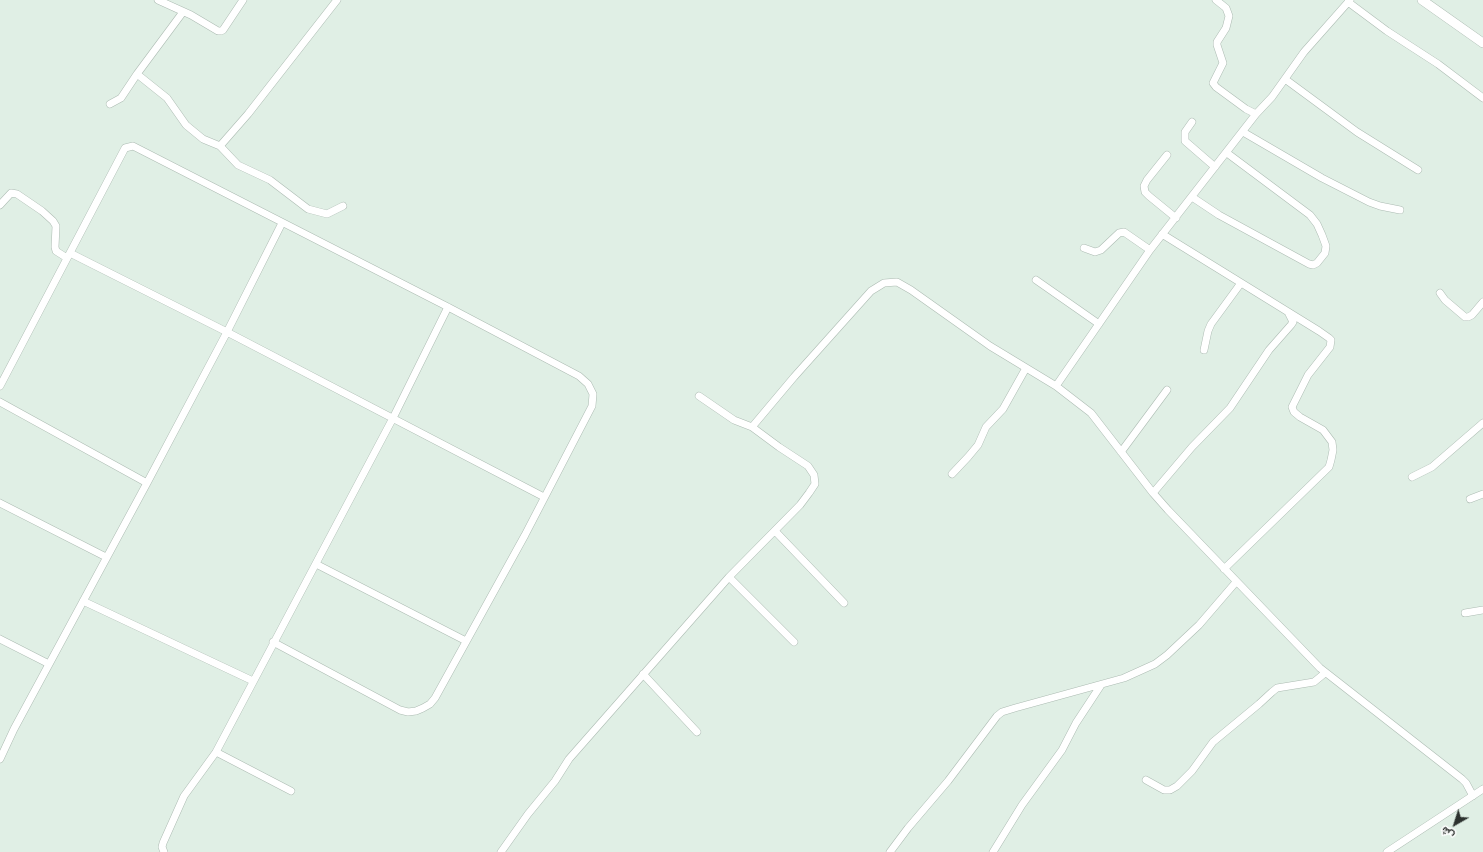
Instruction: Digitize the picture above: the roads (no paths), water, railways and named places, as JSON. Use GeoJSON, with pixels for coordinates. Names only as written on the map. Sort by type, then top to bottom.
{"type":"FeatureCollection","features":[{"type":"Feature","properties":{"kind":"street"},"geometry":{"type":"LineString","coordinates":[[158,0],[197,18],[218,31],[223,30],[243,0]]}},
{"type":"Feature","properties":{"kind":"street"},"geometry":{"type":"LineString","coordinates":[[220,146],[248,114],[337,0]]}},
{"type":"Feature","properties":{"kind":"street"},"geometry":{"type":"LineString","coordinates":[[1216,0],[1226,8],[1229,16],[1226,28],[1217,45],[1223,63],[1213,83],[1236,102],[1256,114]]}},
{"type":"Feature","properties":{"kind":"street"},"geometry":{"type":"LineString","coordinates":[[1422,0],[1483,43]]}},
{"type":"Feature","properties":{"kind":"street"},"geometry":{"type":"LineString","coordinates":[[1056,386],[1162,234],[1227,153],[1256,114],[1285,80],[1304,52],[1349,1],[1387,31],[1438,64],[1483,98]]}},
{"type":"Feature","properties":{"kind":"street"},"geometry":{"type":"LineString","coordinates":[[110,104],[121,98],[183,12]]}},
{"type":"Feature","properties":{"kind":"street"},"geometry":{"type":"LineString","coordinates":[[137,74],[167,98],[186,125],[203,140],[220,146],[238,165],[270,180],[308,209],[327,214],[343,206]]}},
{"type":"Feature","properties":{"kind":"street"},"geometry":{"type":"LineString","coordinates":[[1285,80],[1358,132],[1418,170]]}},
{"type":"Feature","properties":{"kind":"street"},"geometry":{"type":"LineString","coordinates":[[1192,122],[1185,132],[1185,141],[1215,167]]}},
{"type":"Feature","properties":{"kind":"street"},"geometry":{"type":"LineString","coordinates":[[1243,132],[1322,178],[1369,202],[1400,210]]}},
{"type":"Feature","properties":{"kind":"street"},"geometry":{"type":"LineString","coordinates":[[0,386],[125,148],[128,146],[133,146],[448,307],[584,379],[593,394],[592,406],[525,535],[435,698],[430,704],[416,711],[408,712],[400,710],[273,642]]}},
{"type":"Feature","properties":{"kind":"street"},"geometry":{"type":"LineString","coordinates":[[1192,197],[1219,215],[1309,264],[1313,265],[1317,263],[1325,253],[1326,246],[1318,224],[1310,214],[1227,153]]}},
{"type":"Feature","properties":{"kind":"street"},"geometry":{"type":"LineString","coordinates":[[1167,155],[1144,186],[1149,196],[1176,218]]}},
{"type":"Feature","properties":{"kind":"street"},"geometry":{"type":"LineString","coordinates":[[0,205],[12,193],[17,194],[42,211],[53,221],[56,226],[54,247],[56,251],[69,255],[227,332],[544,496]]}},
{"type":"Feature","properties":{"kind":"street"},"geometry":{"type":"LineString","coordinates":[[0,759],[14,729],[227,332],[282,223]]}},
{"type":"Feature","properties":{"kind":"street"},"geometry":{"type":"LineString","coordinates":[[1084,248],[1095,252],[1101,250],[1119,233],[1124,232],[1150,250]]}},
{"type":"Feature","properties":{"kind":"street"},"geometry":{"type":"LineString","coordinates":[[1162,234],[1289,314],[1319,331],[1331,340],[1330,347],[1308,374],[1292,407],[1294,412],[1300,417],[1323,430],[1332,442],[1333,450],[1329,467],[1224,569]]}},
{"type":"Feature","properties":{"kind":"street"},"geometry":{"type":"LineString","coordinates":[[1036,280],[1099,324]]}},
{"type":"Feature","properties":{"kind":"street"},"geometry":{"type":"LineString","coordinates":[[752,427],[795,376],[871,291],[884,283],[897,282],[911,290],[990,346],[1056,386],[1091,414],[1153,493],[1236,582],[1325,673],[1462,779],[1473,796]]}},
{"type":"Feature","properties":{"kind":"street"},"geometry":{"type":"LineString","coordinates":[[1204,350],[1211,324],[1241,283]]}},
{"type":"Feature","properties":{"kind":"street"},"geometry":{"type":"LineString","coordinates":[[1440,293],[1445,300],[1466,317],[1472,315],[1483,302]]}},
{"type":"Feature","properties":{"kind":"street"},"geometry":{"type":"LineString","coordinates":[[164,852],[162,847],[163,843],[184,796],[216,752],[273,642],[316,564],[448,307]]}},
{"type":"Feature","properties":{"kind":"street"},"geometry":{"type":"LineString","coordinates":[[1153,493],[1192,446],[1230,408],[1269,350],[1292,325],[1293,322],[1289,314]]}},
{"type":"Feature","properties":{"kind":"street"},"geometry":{"type":"LineString","coordinates":[[952,474],[978,445],[986,428],[1003,409],[1026,368]]}},
{"type":"Feature","properties":{"kind":"street"},"geometry":{"type":"LineString","coordinates":[[1121,452],[1167,390]]}},
{"type":"Feature","properties":{"kind":"street"},"geometry":{"type":"LineString","coordinates":[[501,852],[528,814],[555,781],[568,759],[709,602],[729,577],[809,494],[815,484],[814,475],[808,466],[752,427],[734,420],[699,396]]}},
{"type":"Feature","properties":{"kind":"street"},"geometry":{"type":"LineString","coordinates":[[0,402],[147,483]]}},
{"type":"Feature","properties":{"kind":"street"},"geometry":{"type":"LineString","coordinates":[[1412,477],[1432,467],[1483,423]]}},
{"type":"Feature","properties":{"kind":"street"},"geometry":{"type":"LineString","coordinates":[[1470,499],[1483,494]]}},
{"type":"Feature","properties":{"kind":"street"},"geometry":{"type":"LineString","coordinates":[[0,503],[106,557]]}},
{"type":"Feature","properties":{"kind":"street"},"geometry":{"type":"LineString","coordinates":[[775,531],[844,602]]}},
{"type":"Feature","properties":{"kind":"street"},"geometry":{"type":"LineString","coordinates":[[316,564],[466,641]]}},
{"type":"Feature","properties":{"kind":"street"},"geometry":{"type":"LineString","coordinates":[[729,577],[794,642]]}},
{"type":"Feature","properties":{"kind":"street"},"geometry":{"type":"LineString","coordinates":[[890,852],[908,828],[948,781],[997,716],[1002,712],[1124,678],[1155,664],[1167,655],[1199,625],[1236,582]]}},
{"type":"Feature","properties":{"kind":"street"},"geometry":{"type":"LineString","coordinates":[[83,601],[253,681]]}},
{"type":"Feature","properties":{"kind":"street"},"geometry":{"type":"LineString","coordinates":[[1465,613],[1483,610]]}},
{"type":"Feature","properties":{"kind":"street"},"geometry":{"type":"LineString","coordinates":[[0,639],[49,664]]}},
{"type":"Feature","properties":{"kind":"street"},"geometry":{"type":"LineString","coordinates":[[1146,780],[1164,790],[1170,790],[1177,786],[1192,771],[1213,742],[1277,688],[1314,682],[1325,673]]}},
{"type":"Feature","properties":{"kind":"street"},"geometry":{"type":"LineString","coordinates":[[643,674],[697,732]]}},
{"type":"Feature","properties":{"kind":"street"},"geometry":{"type":"LineString","coordinates":[[993,852],[1022,805],[1062,750],[1076,723],[1101,684]]}},
{"type":"Feature","properties":{"kind":"street"},"geometry":{"type":"LineString","coordinates":[[216,752],[291,791]]}},
{"type":"Feature","properties":{"kind":"street"},"geometry":{"type":"LineString","coordinates":[[1387,852],[1483,790]]}}]}
